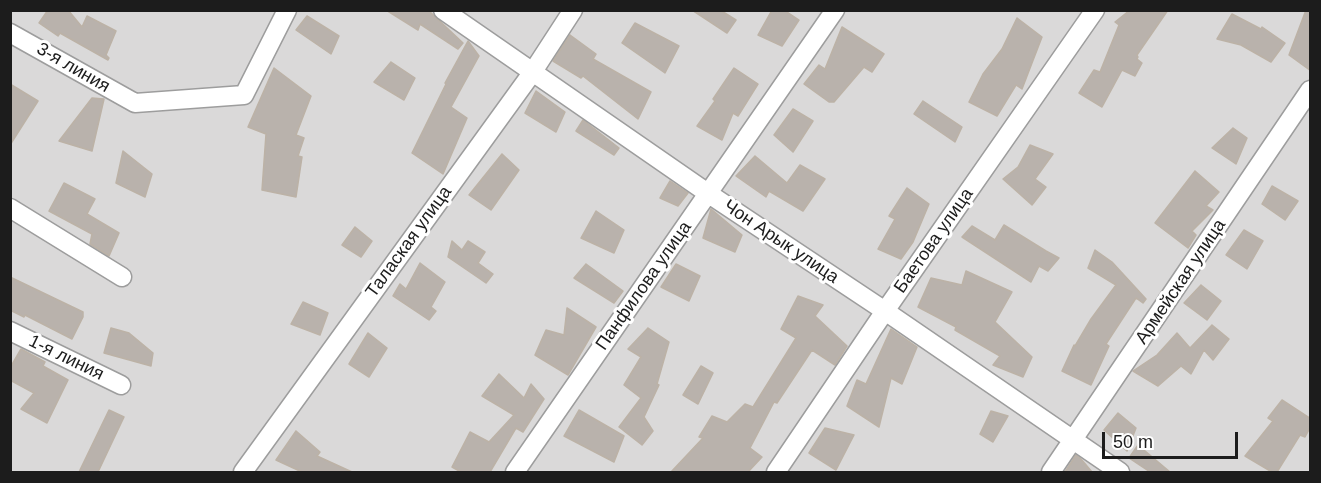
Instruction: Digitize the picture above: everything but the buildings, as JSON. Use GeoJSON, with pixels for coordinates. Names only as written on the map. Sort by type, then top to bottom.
{"type":"FeatureCollection","features":[{"type":"Feature","properties":{"kind":"street","name":"3-я линия"},"geometry":{"type":"LineString","coordinates":[[10,33],[135,103],[244,95],[287,10]]}},
{"type":"Feature","properties":{"kind":"street","name":"Чон Арык улица"},"geometry":{"type":"LineString","coordinates":[[443,10],[709,194],[1120,472]]}},
{"type":"Feature","properties":{"kind":"street","name":"Талаская улица"},"geometry":{"type":"LineString","coordinates":[[243,472],[532,73],[573,10]]}},
{"type":"Feature","properties":{"kind":"street","name":"Панфилова улица"},"geometry":{"type":"LineString","coordinates":[[515,472],[835,10]]}},
{"type":"Feature","properties":{"kind":"street","name":"Баетова улица"},"geometry":{"type":"LineString","coordinates":[[776,472],[1095,10]]}},
{"type":"Feature","properties":{"kind":"street","name":"Армейская улица"},"geometry":{"type":"LineString","coordinates":[[1051,472],[1311,90]]}},
{"type":"Feature","properties":{"kind":"street"},"geometry":{"type":"LineString","coordinates":[[10,208],[122,277]]}},
{"type":"Feature","properties":{"kind":"street","name":"1-я линия"},"geometry":{"type":"LineString","coordinates":[[10,331],[121,385]]}},
{"type":"Feature","properties":{"kind":"shaded area"},"geometry":{"type":"Polygon","coordinates":[[[11,11],[1310,11],[1310,472],[11,472],[11,11]]]}}]}
